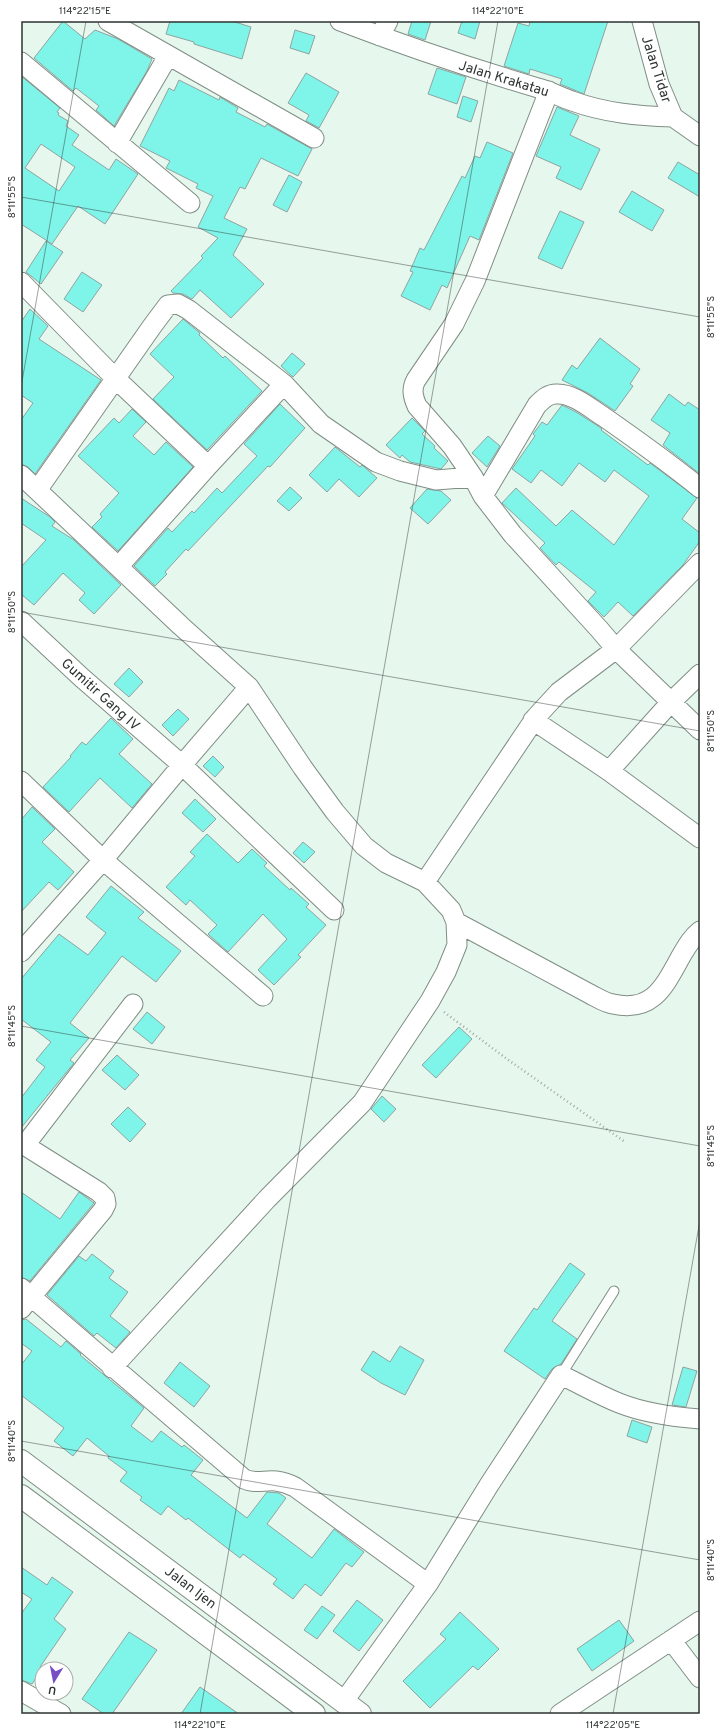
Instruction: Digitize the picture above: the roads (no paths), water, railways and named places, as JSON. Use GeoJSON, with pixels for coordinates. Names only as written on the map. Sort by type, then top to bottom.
{"type":"FeatureCollection","features":[{"type":"Feature","properties":{"kind":"street"},"geometry":{"type":"LineString","coordinates":[[108,21],[131,27],[168,56],[314,138]]}},
{"type":"Feature","properties":{"kind":"street","name":"Jalan Krakatau"},"geometry":{"type":"LineString","coordinates":[[340,21],[384,29],[442,58],[549,91],[571,101],[608,111],[631,115],[673,117]]}},
{"type":"Feature","properties":{"kind":"street","name":"Jalan Tidar"},"geometry":{"type":"LineString","coordinates":[[642,21],[659,84],[673,117]]}},
{"type":"Feature","properties":{"kind":"street"},"geometry":{"type":"LineString","coordinates":[[117,142],[168,56]]}},
{"type":"Feature","properties":{"kind":"street"},"geometry":{"type":"LineString","coordinates":[[21,62],[190,203]]}},
{"type":"Feature","properties":{"kind":"street"},"geometry":{"type":"LineString","coordinates":[[549,91],[475,281],[454,324],[416,380],[413,390],[413,398],[417,406],[452,446],[473,477],[483,496],[513,535],[600,629],[616,649],[700,730]]}},
{"type":"Feature","properties":{"kind":"street"},"geometry":{"type":"LineString","coordinates":[[673,117],[700,136]]}},
{"type":"Feature","properties":{"kind":"street"},"geometry":{"type":"LineString","coordinates":[[21,282],[115,378],[208,466]]}},
{"type":"Feature","properties":{"kind":"street"},"geometry":{"type":"LineString","coordinates":[[38,489],[164,309],[173,304],[178,304],[189,310],[284,384],[320,424],[376,462],[400,471],[436,480],[473,477]]}},
{"type":"Feature","properties":{"kind":"street"},"geometry":{"type":"LineString","coordinates":[[119,566],[208,466],[284,384]]}},
{"type":"Feature","properties":{"kind":"street"},"geometry":{"type":"LineString","coordinates":[[483,496],[537,405],[545,397],[554,394],[568,395],[588,407],[650,448],[700,488]]}},
{"type":"Feature","properties":{"kind":"street"},"geometry":{"type":"LineString","coordinates":[[21,475],[38,489],[181,626],[249,687],[284,740],[335,812],[364,846],[386,864],[425,882],[452,910],[456,922],[457,945],[446,972],[430,1001],[362,1103],[267,1199],[112,1368]]}},
{"type":"Feature","properties":{"kind":"street"},"geometry":{"type":"LineString","coordinates":[[425,882],[534,720],[559,692],[616,649],[700,563]]}},
{"type":"Feature","properties":{"kind":"street","name":"Gumitir Gang IV"},"geometry":{"type":"LineString","coordinates":[[21,621],[81,677],[182,765],[334,910]]}},
{"type":"Feature","properties":{"kind":"street"},"geometry":{"type":"LineString","coordinates":[[609,771],[671,702],[700,674]]}},
{"type":"Feature","properties":{"kind":"street"},"geometry":{"type":"LineString","coordinates":[[22,950],[103,860],[249,687]]}},
{"type":"Feature","properties":{"kind":"street"},"geometry":{"type":"LineString","coordinates":[[534,720],[609,771],[700,838]]}},
{"type":"Feature","properties":{"kind":"street"},"geometry":{"type":"LineString","coordinates":[[21,781],[103,860],[263,996]]}},
{"type":"Feature","properties":{"kind":"street"},"geometry":{"type":"LineString","coordinates":[[456,922],[590,994],[612,1004],[627,1006],[642,1004],[655,997],[669,978],[692,938],[700,931]]}},
{"type":"Feature","properties":{"kind":"street"},"geometry":{"type":"LineString","coordinates":[[133,1004],[23,1144],[99,1192],[105,1198],[106,1204],[103,1210],[24,1298],[149,1397],[244,1479],[256,1483],[275,1481],[286,1483],[295,1487],[428,1584]]}},
{"type":"Feature","properties":{"kind":"street"},"geometry":{"type":"LineString","coordinates":[[352,1708],[489,1485],[561,1375],[619,1403],[649,1412],[700,1419]]}},
{"type":"Feature","properties":{"kind":"street","name":"Jalan Ijen"},"geometry":{"type":"LineString","coordinates":[[21,1461],[352,1708]]}},
{"type":"Feature","properties":{"kind":"street","name":"Jalan Ijen"},"geometry":{"type":"LineString","coordinates":[[21,1496],[310,1711]]}},
{"type":"Feature","properties":{"kind":"street"},"geometry":{"type":"LineString","coordinates":[[560,1714],[700,1621]]}},
{"type":"Feature","properties":{"kind":"street"},"geometry":{"type":"LineString","coordinates":[[671,1640],[700,1678]]}},
{"type":"Feature","properties":{"kind":"street"},"geometry":{"type":"LineString","coordinates":[[310,1711],[322,1685]]}},
{"type":"Feature","properties":{"kind":"street"},"geometry":{"type":"LineString","coordinates":[[21,1691],[54,1712]]}},
{"type":"Feature","properties":{"kind":"lane"},"geometry":{"type":"LineString","coordinates":[[561,1375],[614,1291]]}}]}
